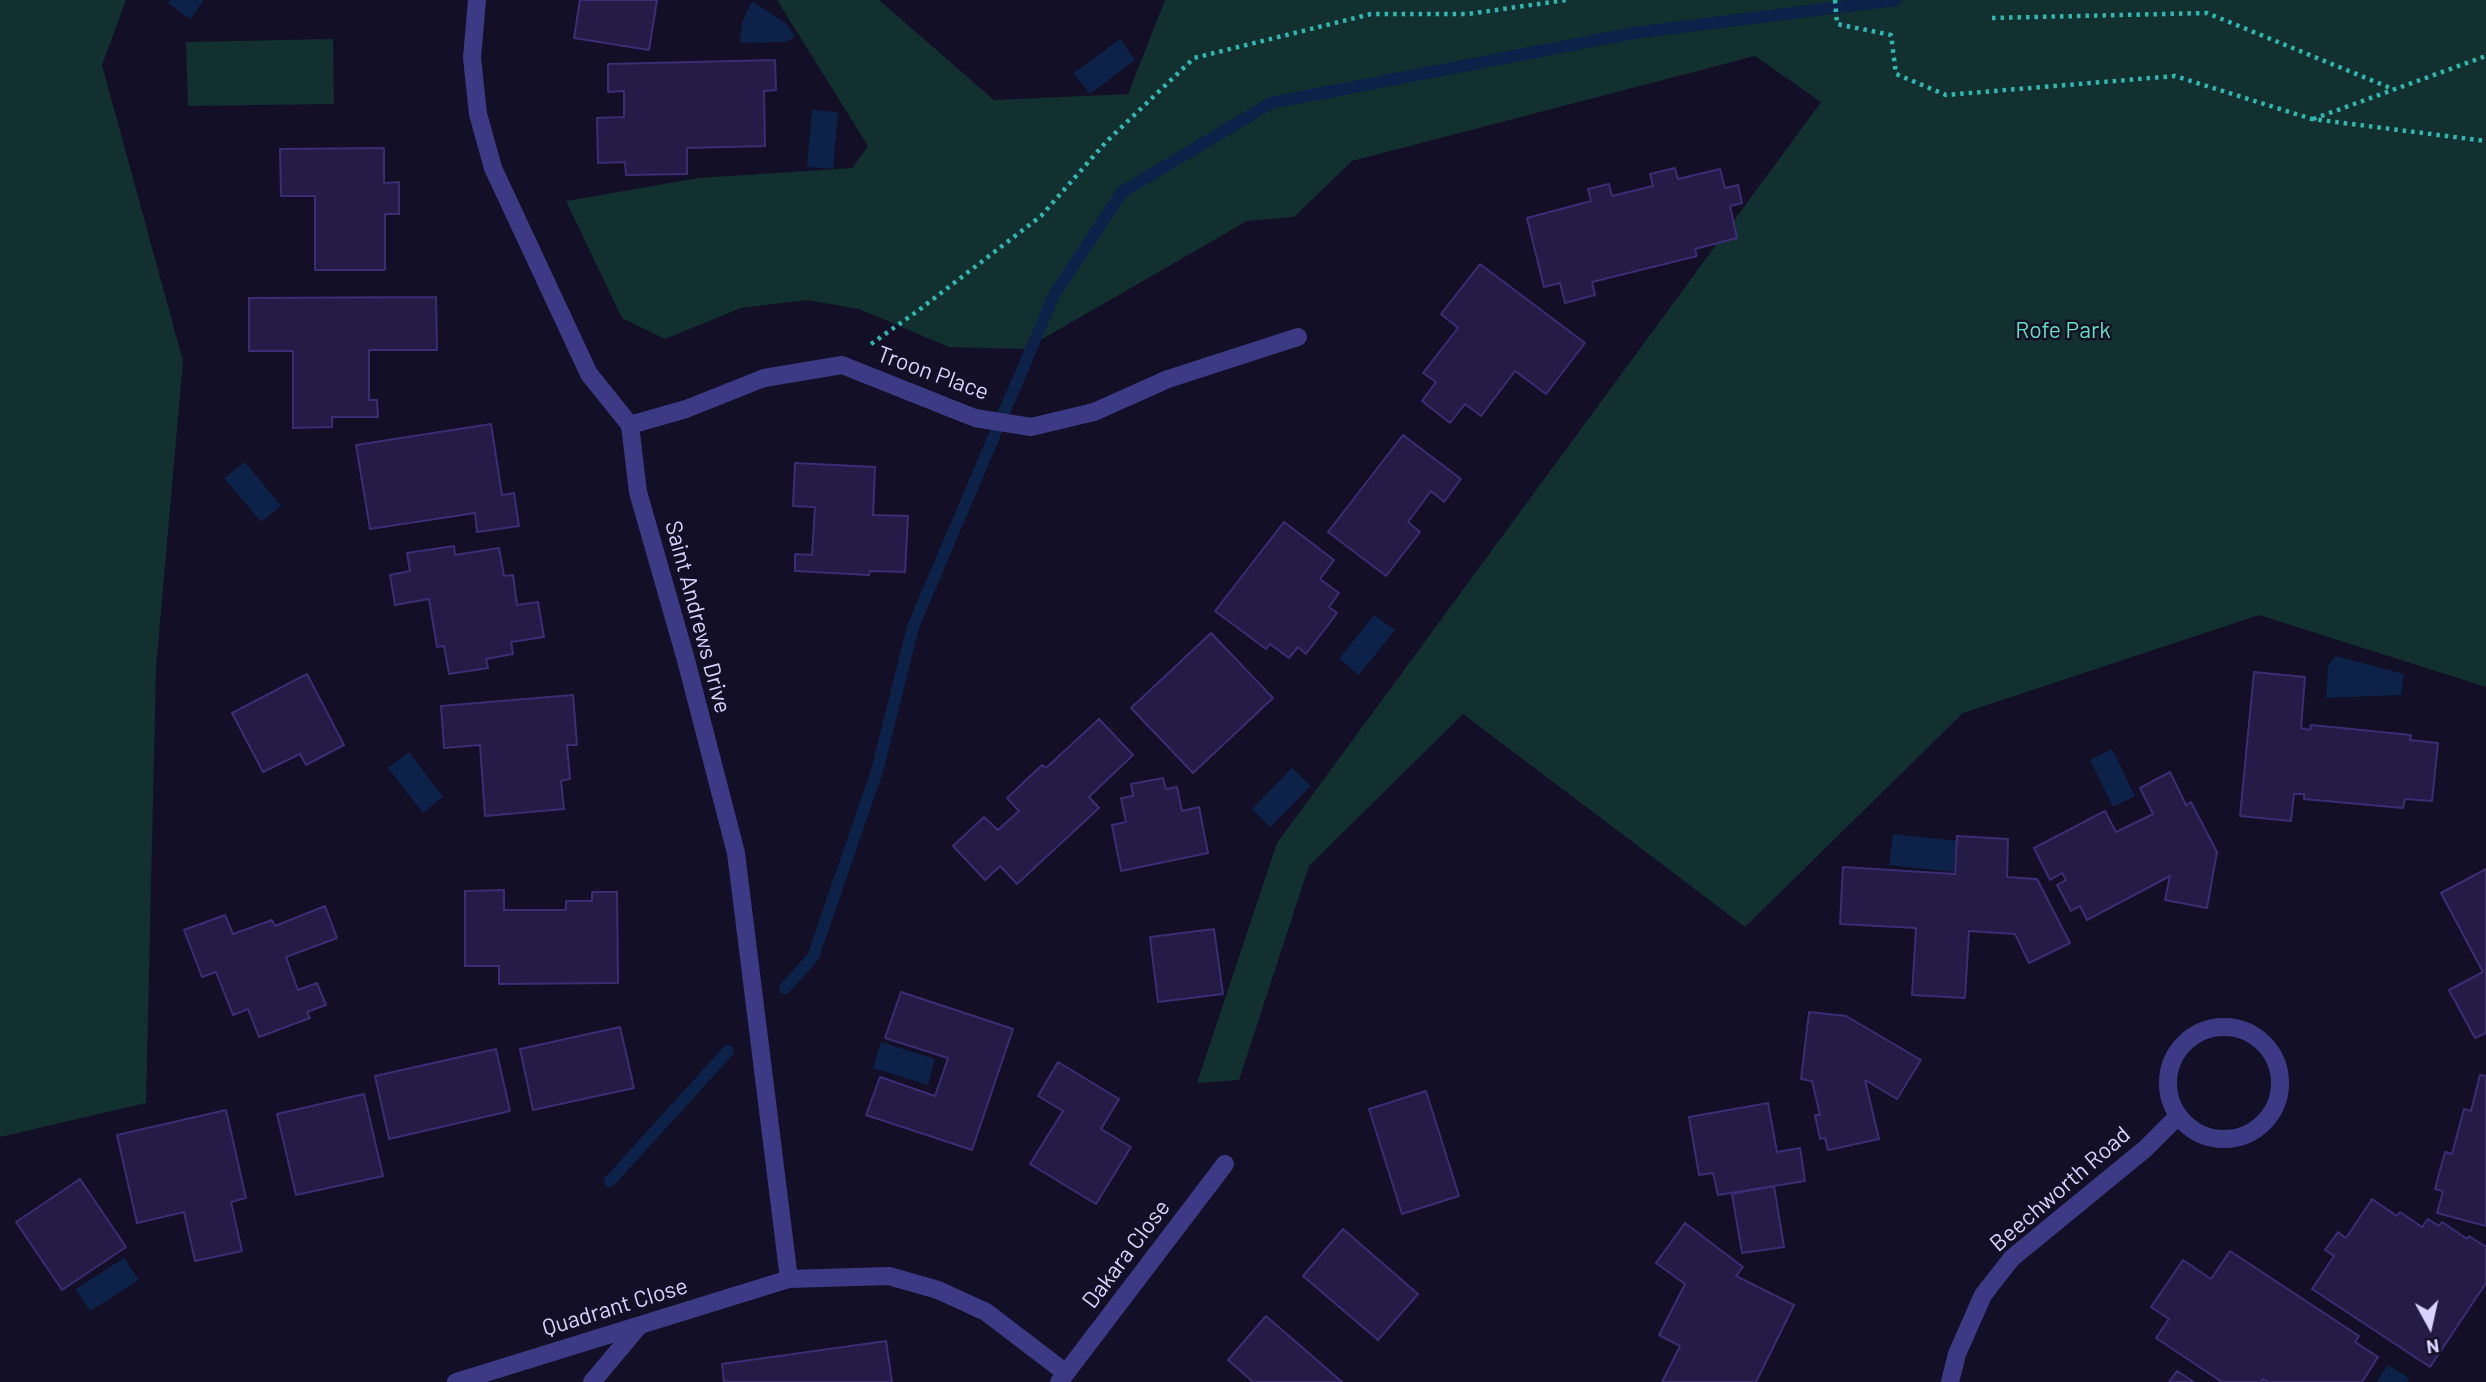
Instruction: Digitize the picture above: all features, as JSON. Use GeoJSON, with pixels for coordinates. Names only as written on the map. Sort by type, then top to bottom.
{"type":"FeatureCollection","features":[{"type":"Feature","properties":{"kind":"street"},"geometry":{"type":"LineString","coordinates":[[477,0],[472,58],[478,114],[493,168],[589,374],[630,425]]}},
{"type":"Feature","properties":{"kind":"street","name":"Troon Place"},"geometry":{"type":"LineString","coordinates":[[630,425],[686,409],[764,378],[842,365],[975,418],[1031,427],[1094,412],[1168,379],[1298,337]]}},
{"type":"Feature","properties":{"kind":"street","name":"Saint Andrews Drive"},"geometry":{"type":"LineString","coordinates":[[630,425],[638,492],[686,660],[736,853],[789,1279]]}},
{"type":"Feature","properties":{"kind":"street"},"geometry":{"type":"LineString","coordinates":[[2219,1027],[2238,1029],[2256,1036],[2270,1050],[2278,1066],[2281,1084],[2278,1101],[2270,1117],[2257,1129],[2241,1137],[2214,1139],[2190,1129],[2178,1116],[2169,1098],[2168,1079],[2172,1060],[2184,1044],[2200,1032],[2219,1027]]}},
{"type":"Feature","properties":{"kind":"street","name":"Beechworth Road"},"geometry":{"type":"LineString","coordinates":[[1950,1382],[1957,1354],[1983,1295],[2012,1258],[2145,1149],[2178,1116]]}},
{"type":"Feature","properties":{"kind":"street","name":"Dakara Close"},"geometry":{"type":"LineString","coordinates":[[789,1279],[889,1276],[938,1290],[986,1312],[1063,1378],[1225,1164]]}},
{"type":"Feature","properties":{"kind":"street","name":"Quadrant Close"},"geometry":{"type":"LineString","coordinates":[[456,1382],[789,1279]]}},
{"type":"Feature","properties":{"kind":"street"},"geometry":{"type":"LineString","coordinates":[[592,1382],[639,1326]]}},
{"type":"Feature","properties":{"kind":"path"},"geometry":{"type":"LineString","coordinates":[[842,365],[919,310],[1041,216],[1106,142],[1194,58],[1371,14],[1468,14],[1566,0]]}},
{"type":"Feature","properties":{"kind":"path"},"geometry":{"type":"LineString","coordinates":[[1835,0],[1838,23],[1891,35],[1896,74],[1946,95],[2175,76],[2312,119],[2486,141]]}},
{"type":"Feature","properties":{"kind":"path"},"geometry":{"type":"LineString","coordinates":[[1992,18],[2207,13],[2393,89]]}},
{"type":"Feature","properties":{"kind":"path"},"geometry":{"type":"LineString","coordinates":[[2312,119],[2486,57]]}},
{"type":"Feature","properties":{"kind":"green space"},"geometry":{"type":"Polygon","coordinates":[[[0,0],[126,0],[102,65],[183,361],[156,668],[146,1103],[0,1137],[0,0]]]}},
{"type":"Feature","properties":{"kind":"green space","name":"Rofe Park"},"geometry":{"type":"Polygon","coordinates":[[[777,0],[879,0],[994,100],[1128,94],[1165,0],[2486,0],[2486,687],[2259,615],[1963,713],[1745,927],[1463,714],[1309,866],[1239,1080],[1197,1083],[1277,843],[1821,102],[1755,56],[1352,161],[1294,217],[1247,221],[1025,349],[949,347],[859,309],[807,300],[741,308],[665,339],[622,318],[566,201],[699,178],[852,168],[868,146],[777,0]]]}},
{"type":"Feature","properties":{"kind":"green space"},"geometry":{"type":"Polygon","coordinates":[[[333,39],[334,104],[188,106],[186,42],[333,39]]]}},
{"type":"Feature","properties":{"kind":"water"},"geometry":{"type":"Polygon","coordinates":[[[170,0],[204,0],[190,19],[168,3],[170,0]]]}},
{"type":"Feature","properties":{"kind":"water"},"geometry":{"type":"Polygon","coordinates":[[[752,1],[787,24],[795,37],[785,42],[740,43],[742,23],[752,1]]]}},
{"type":"Feature","properties":{"kind":"water"},"geometry":{"type":"Polygon","coordinates":[[[1120,39],[1135,60],[1090,94],[1074,73],[1120,39]]]}},
{"type":"Feature","properties":{"kind":"water"},"geometry":{"type":"Polygon","coordinates":[[[812,110],[838,112],[833,169],[807,167],[812,110]]]}},
{"type":"Feature","properties":{"kind":"water"},"geometry":{"type":"Polygon","coordinates":[[[245,462],[281,506],[261,522],[224,478],[245,462]]]}},
{"type":"Feature","properties":{"kind":"water"},"geometry":{"type":"Polygon","coordinates":[[[1374,615],[1395,630],[1359,675],[1339,659],[1374,615]]]}},
{"type":"Feature","properties":{"kind":"water"},"geometry":{"type":"Polygon","coordinates":[[[2336,656],[2404,674],[2401,695],[2326,698],[2328,666],[2336,656]]]}},
{"type":"Feature","properties":{"kind":"water"},"geometry":{"type":"Polygon","coordinates":[[[2112,749],[2135,796],[2113,807],[2090,760],[2112,749]]]}},
{"type":"Feature","properties":{"kind":"water"},"geometry":{"type":"Polygon","coordinates":[[[409,752],[443,797],[423,813],[388,768],[409,752]]]}},
{"type":"Feature","properties":{"kind":"water"},"geometry":{"type":"Polygon","coordinates":[[[1292,768],[1311,786],[1270,827],[1252,809],[1292,768]]]}},
{"type":"Feature","properties":{"kind":"water"},"geometry":{"type":"Polygon","coordinates":[[[1893,834],[1957,841],[1953,872],[1889,865],[1893,834]]]}},
{"type":"Feature","properties":{"kind":"water"},"geometry":{"type":"Polygon","coordinates":[[[881,1042],[935,1059],[928,1085],[873,1068],[881,1042]]]}},
{"type":"Feature","properties":{"kind":"water"},"geometry":{"type":"Polygon","coordinates":[[[124,1258],[139,1280],[90,1311],[76,1289],[124,1258]]]}},
{"type":"Feature","properties":{"kind":"water"},"geometry":{"type":"Polygon","coordinates":[[[2388,1365],[2409,1378],[2407,1382],[2376,1382],[2388,1365]]]}},
{"type":"Feature","properties":{"kind":"building"},"geometry":{"type":"Polygon","coordinates":[[[580,0],[657,0],[649,50],[574,38],[580,0]]]}},
{"type":"Feature","properties":{"kind":"building"},"geometry":{"type":"Polygon","coordinates":[[[775,60],[776,90],[764,91],[765,146],[687,148],[687,174],[626,175],[625,162],[598,163],[597,118],[624,117],[624,91],[608,92],[608,64],[775,60]]]}},
{"type":"Feature","properties":{"kind":"building"},"geometry":{"type":"Polygon","coordinates":[[[384,148],[384,183],[399,182],[399,214],[385,214],[385,270],[315,270],[315,196],[281,196],[280,149],[384,148]]]}},
{"type":"Feature","properties":{"kind":"building"},"geometry":{"type":"Polygon","coordinates":[[[1675,168],[1678,179],[1720,169],[1725,188],[1738,185],[1742,203],[1730,206],[1737,238],[1695,249],[1697,256],[1592,282],[1595,295],[1565,303],[1560,283],[1544,287],[1527,218],[1591,201],[1588,189],[1609,184],[1612,196],[1653,186],[1650,174],[1675,168]]]}},
{"type":"Feature","properties":{"kind":"building"},"geometry":{"type":"Polygon","coordinates":[[[1480,264],[1585,343],[1546,394],[1515,371],[1481,416],[1465,404],[1450,423],[1422,401],[1436,382],[1423,373],[1458,328],[1441,314],[1480,264]]]}},
{"type":"Feature","properties":{"kind":"building"},"geometry":{"type":"Polygon","coordinates":[[[436,297],[437,350],[369,350],[369,400],[377,400],[378,417],[332,417],[332,427],[293,428],[293,351],[249,351],[249,298],[436,297]]]}},
{"type":"Feature","properties":{"kind":"building"},"geometry":{"type":"Polygon","coordinates":[[[491,424],[502,495],[514,493],[519,526],[477,532],[475,513],[370,529],[356,445],[491,424]]]}},
{"type":"Feature","properties":{"kind":"building"},"geometry":{"type":"Polygon","coordinates":[[[1403,435],[1461,479],[1444,502],[1431,491],[1408,522],[1420,532],[1386,576],[1328,532],[1403,435]]]}},
{"type":"Feature","properties":{"kind":"building"},"geometry":{"type":"Polygon","coordinates":[[[795,463],[875,467],[873,515],[908,516],[905,572],[870,571],[869,575],[795,571],[795,554],[812,555],[815,507],[793,506],[795,463]]]}},
{"type":"Feature","properties":{"kind":"building"},"geometry":{"type":"Polygon","coordinates":[[[1284,522],[1334,560],[1320,579],[1339,593],[1329,607],[1337,613],[1306,654],[1298,647],[1289,658],[1270,644],[1266,649],[1215,611],[1284,522]]]}},
{"type":"Feature","properties":{"kind":"building"},"geometry":{"type":"Polygon","coordinates":[[[454,546],[455,555],[499,548],[504,576],[513,575],[517,605],[538,602],[544,637],[511,642],[513,654],[486,659],[488,668],[449,674],[444,646],[437,647],[429,599],[395,605],[390,575],[410,571],[407,553],[454,546]]]}},
{"type":"Feature","properties":{"kind":"building"},"geometry":{"type":"Polygon","coordinates":[[[1211,633],[1273,698],[1193,773],[1131,708],[1211,633]]]}},
{"type":"Feature","properties":{"kind":"building"},"geometry":{"type":"Polygon","coordinates":[[[2254,672],[2305,677],[2301,728],[2310,730],[2311,725],[2411,735],[2410,740],[2438,743],[2432,801],[2405,799],[2403,808],[2304,799],[2304,794],[2294,794],[2291,821],[2240,816],[2254,672]]]}},
{"type":"Feature","properties":{"kind":"building"},"geometry":{"type":"Polygon","coordinates":[[[307,674],[344,745],[306,765],[300,754],[263,772],[232,713],[307,674]]]}},
{"type":"Feature","properties":{"kind":"building"},"geometry":{"type":"Polygon","coordinates":[[[573,695],[577,745],[567,745],[570,779],[561,781],[564,809],[485,816],[480,745],[444,748],[441,706],[573,695]]]}},
{"type":"Feature","properties":{"kind":"building"},"geometry":{"type":"Polygon","coordinates":[[[1099,719],[1133,755],[1089,797],[1099,808],[1017,884],[1000,866],[985,880],[953,846],[984,817],[998,830],[1019,811],[1007,798],[1042,765],[1046,768],[1099,719]]]}},
{"type":"Feature","properties":{"kind":"building"},"geometry":{"type":"Polygon","coordinates":[[[2170,772],[2186,805],[2191,802],[2217,852],[2207,908],[2165,900],[2170,876],[2087,920],[2080,906],[2071,911],[2057,885],[2066,880],[2062,873],[2050,880],[2034,848],[2105,811],[2116,832],[2153,814],[2140,788],[2170,772]]]}},
{"type":"Feature","properties":{"kind":"building"},"geometry":{"type":"Polygon","coordinates":[[[1163,778],[1166,789],[1177,787],[1182,811],[1199,807],[1208,853],[1121,871],[1112,825],[1126,822],[1121,798],[1133,796],[1131,784],[1163,778]]]}},
{"type":"Feature","properties":{"kind":"building"},"geometry":{"type":"Polygon","coordinates":[[[1957,836],[2008,839],[2007,877],[2037,879],[2070,943],[2029,963],[2015,934],[1969,931],[1965,998],[1912,995],[1916,928],[1840,924],[1843,867],[1955,874],[1957,836]]]}},
{"type":"Feature","properties":{"kind":"building"},"geometry":{"type":"Polygon","coordinates":[[[2486,869],[2486,1033],[2475,1038],[2449,990],[2483,972],[2441,893],[2486,869]]]}},
{"type":"Feature","properties":{"kind":"building"},"geometry":{"type":"Polygon","coordinates":[[[504,890],[504,910],[566,910],[566,901],[592,901],[592,892],[617,892],[618,983],[499,984],[499,966],[465,966],[465,891],[504,890]]]}},
{"type":"Feature","properties":{"kind":"building"},"geometry":{"type":"Polygon","coordinates":[[[325,906],[337,938],[286,957],[298,990],[317,983],[326,1005],[307,1012],[310,1018],[259,1037],[248,1009],[233,1015],[216,972],[202,977],[184,930],[225,915],[233,934],[272,920],[275,926],[325,906]]]}},
{"type":"Feature","properties":{"kind":"building"},"geometry":{"type":"Polygon","coordinates":[[[1214,929],[1223,994],[1158,1002],[1150,937],[1214,929]]]}},
{"type":"Feature","properties":{"kind":"building"},"geometry":{"type":"Polygon","coordinates":[[[901,992],[1013,1029],[972,1150],[866,1115],[880,1077],[935,1096],[948,1058],[885,1038],[901,992]]]}},
{"type":"Feature","properties":{"kind":"building"},"geometry":{"type":"Polygon","coordinates":[[[1809,1012],[1846,1016],[1921,1060],[1897,1099],[1865,1080],[1879,1139],[1828,1150],[1825,1138],[1820,1139],[1815,1115],[1820,1115],[1812,1081],[1801,1079],[1809,1012]]]}},
{"type":"Feature","properties":{"kind":"building"},"geometry":{"type":"Polygon","coordinates":[[[620,1027],[634,1088],[533,1110],[520,1049],[620,1027]]]}},
{"type":"Feature","properties":{"kind":"building"},"geometry":{"type":"Polygon","coordinates":[[[496,1049],[510,1111],[389,1139],[375,1076],[496,1049]]]}},
{"type":"Feature","properties":{"kind":"building"},"geometry":{"type":"Polygon","coordinates":[[[1058,1062],[1119,1099],[1101,1129],[1131,1147],[1096,1204],[1030,1164],[1063,1111],[1038,1096],[1058,1062]]]}},
{"type":"Feature","properties":{"kind":"building"},"geometry":{"type":"Polygon","coordinates":[[[2480,1075],[2486,1076],[2486,1226],[2437,1213],[2443,1191],[2435,1189],[2445,1152],[2452,1154],[2464,1109],[2471,1111],[2480,1075]]]}},
{"type":"Feature","properties":{"kind":"building"},"geometry":{"type":"Polygon","coordinates":[[[1426,1091],[1459,1196],[1402,1214],[1369,1109],[1426,1091]]]}},
{"type":"Feature","properties":{"kind":"building"},"geometry":{"type":"Polygon","coordinates":[[[364,1094],[383,1176],[296,1195],[277,1114],[364,1094]]]}},
{"type":"Feature","properties":{"kind":"building"},"geometry":{"type":"Polygon","coordinates":[[[1768,1103],[1777,1152],[1800,1148],[1805,1181],[1718,1195],[1713,1173],[1699,1175],[1689,1117],[1768,1103]]]}},
{"type":"Feature","properties":{"kind":"building"},"geometry":{"type":"Polygon","coordinates":[[[226,1110],[246,1198],[231,1202],[242,1251],[195,1261],[184,1212],[137,1223],[117,1135],[226,1110]]]}},
{"type":"Feature","properties":{"kind":"building"},"geometry":{"type":"Polygon","coordinates":[[[80,1179],[126,1247],[62,1290],[16,1222],[80,1179]]]}},
{"type":"Feature","properties":{"kind":"building"},"geometry":{"type":"Polygon","coordinates":[[[1774,1186],[1784,1247],[1742,1253],[1732,1194],[1774,1186]]]}},
{"type":"Feature","properties":{"kind":"building"},"geometry":{"type":"Polygon","coordinates":[[[2372,1199],[2397,1216],[2400,1212],[2422,1227],[2428,1219],[2439,1226],[2442,1222],[2467,1239],[2469,1236],[2486,1247],[2486,1283],[2430,1367],[2312,1289],[2334,1256],[2325,1250],[2338,1232],[2346,1238],[2372,1199]]]}},
{"type":"Feature","properties":{"kind":"building"},"geometry":{"type":"Polygon","coordinates":[[[1685,1223],[1743,1267],[1736,1276],[1794,1305],[1756,1382],[1662,1382],[1680,1346],[1659,1335],[1685,1284],[1656,1263],[1685,1223]]]}},
{"type":"Feature","properties":{"kind":"building"},"geometry":{"type":"Polygon","coordinates":[[[1343,1229],[1418,1294],[1378,1340],[1303,1276],[1343,1229]]]}},
{"type":"Feature","properties":{"kind":"building"},"geometry":{"type":"Polygon","coordinates":[[[2230,1251],[2359,1336],[2355,1342],[2378,1357],[2362,1382],[2268,1382],[2263,1379],[2261,1382],[2222,1382],[2156,1338],[2169,1319],[2151,1307],[2183,1260],[2211,1279],[2230,1251]]]}},
{"type":"Feature","properties":{"kind":"building"},"geometry":{"type":"Polygon","coordinates":[[[1266,1316],[1342,1382],[1253,1382],[1228,1360],[1266,1316]]]}},
{"type":"Feature","properties":{"kind":"building"},"geometry":{"type":"Polygon","coordinates":[[[886,1341],[892,1382],[724,1382],[722,1364],[886,1341]]]}},
{"type":"Feature","properties":{"kind":"building"},"geometry":{"type":"Polygon","coordinates":[[[2177,1371],[2194,1382],[2169,1382],[2177,1371]]]}},
{"type":"Feature","properties":{"kind":"waterway"},"geometry":{"type":"LineString","coordinates":[[785,988],[813,957],[877,771],[913,627],[1054,295],[1122,192],[1271,103],[1634,33],[1896,0]]}},
{"type":"Feature","properties":{"kind":"waterway"},"geometry":{"type":"LineString","coordinates":[[610,1181],[728,1051]]}}]}
